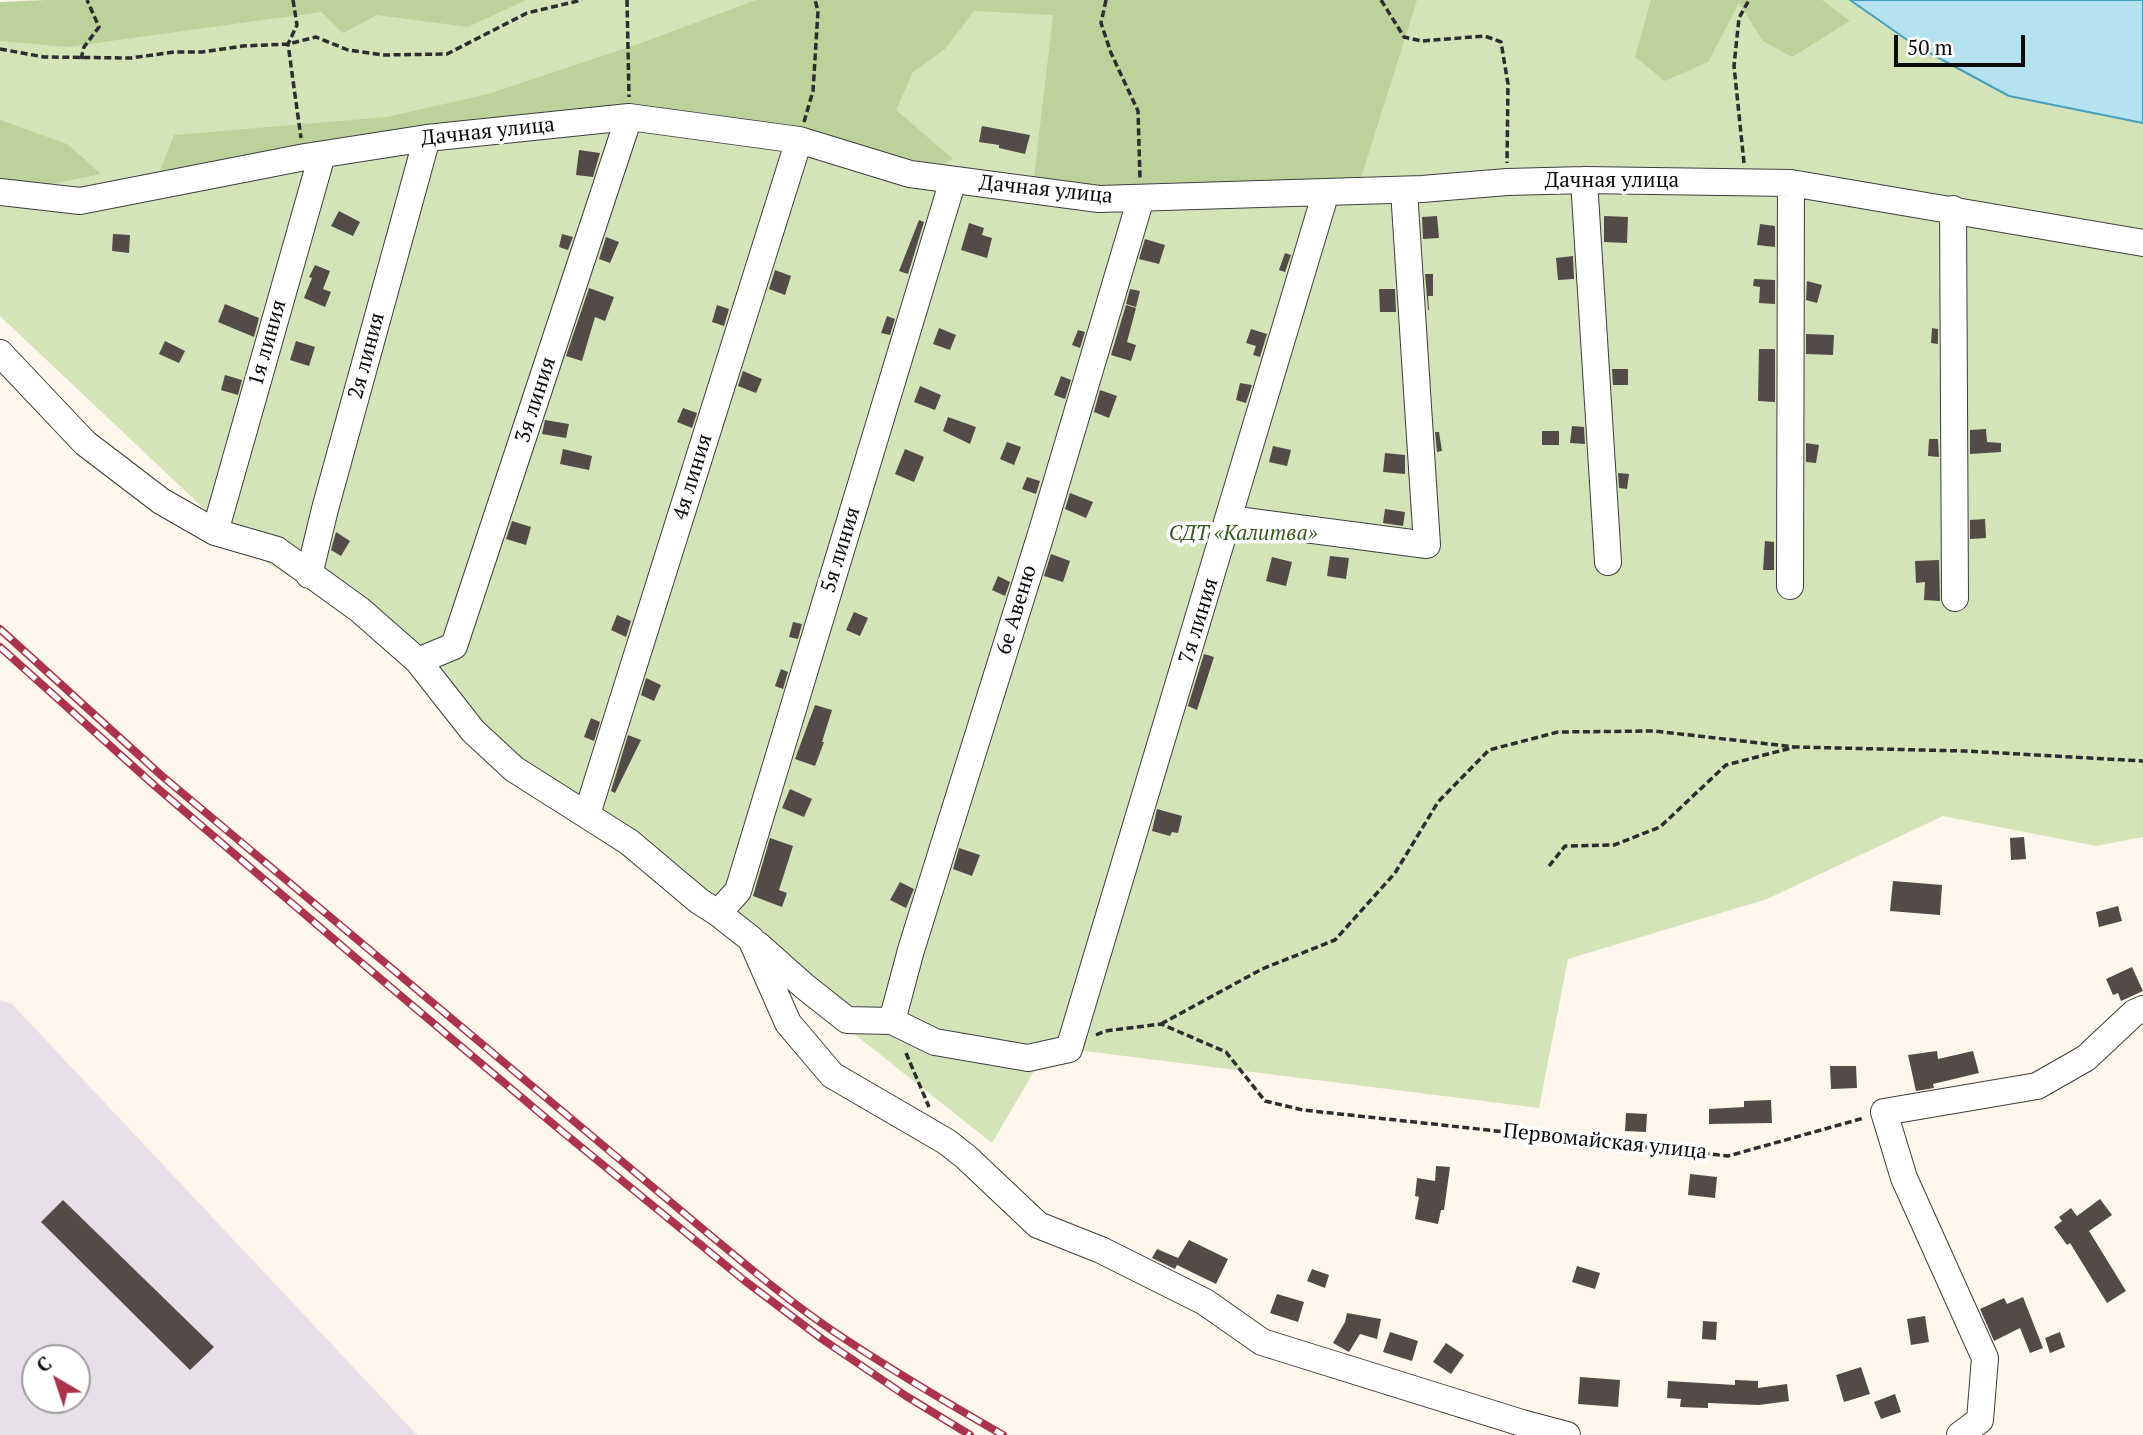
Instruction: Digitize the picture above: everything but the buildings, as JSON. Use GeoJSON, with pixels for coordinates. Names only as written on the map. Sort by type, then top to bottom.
{"type":"FeatureCollection","features":[{"type":"Feature","properties":{"kind":"street","name":"Дачная улица"},"geometry":{"type":"LineString","coordinates":[[0,192],[80,201],[313,156],[427,138],[629,117],[799,141],[910,174],[1099,199],[1404,190],[1507,182],[1584,180],[1791,183],[2143,243]]}},
{"type":"Feature","properties":{"kind":"street","name":"3я линия"},"geometry":{"type":"LineString","coordinates":[[418,661],[454,646],[629,117]]}},
{"type":"Feature","properties":{"kind":"street","name":"2я линия"},"geometry":{"type":"LineString","coordinates":[[309,575],[427,138]]}},
{"type":"Feature","properties":{"kind":"street","name":"4я линия"},"geometry":{"type":"LineString","coordinates":[[587,814],[799,141]]}},
{"type":"Feature","properties":{"kind":"street","name":"1я линия"},"geometry":{"type":"LineString","coordinates":[[215,532],[313,156]]}},
{"type":"Feature","properties":{"kind":"street","name":"5я линия"},"geometry":{"type":"LineString","coordinates":[[718,913],[738,891],[953,180]]}},
{"type":"Feature","properties":{"kind":"street"},"geometry":{"type":"LineString","coordinates":[[1584,180],[1608,562]]}},
{"type":"Feature","properties":{"kind":"street"},"geometry":{"type":"LineString","coordinates":[[1790,586],[1791,183]]}},
{"type":"Feature","properties":{"kind":"street"},"geometry":{"type":"LineString","coordinates":[[1229,519],[1427,545],[1404,190]]}},
{"type":"Feature","properties":{"kind":"street","name":"7я линия"},"geometry":{"type":"LineString","coordinates":[[1069,1049],[1326,192]]}},
{"type":"Feature","properties":{"kind":"street","name":"6е Авеню"},"geometry":{"type":"LineString","coordinates":[[892,1021],[911,950],[1042,531],[1141,198]]}},
{"type":"Feature","properties":{"kind":"street"},"geometry":{"type":"LineString","coordinates":[[1954,209],[1955,598]]}},
{"type":"Feature","properties":{"kind":"street"},"geometry":{"type":"LineString","coordinates":[[0,353],[85,443],[161,500],[215,532],[277,550],[360,610],[418,661],[474,731],[514,769],[629,842],[847,1020],[892,1021],[935,1042],[1028,1058],[1069,1049]]}},
{"type":"Feature","properties":{"kind":"street"},"geometry":{"type":"LineString","coordinates":[[751,939],[788,1023],[832,1075],[944,1141],[966,1157],[1038,1224],[1101,1250],[1205,1302],[1262,1342],[1567,1435]]}},
{"type":"Feature","properties":{"kind":"street"},"geometry":{"type":"LineString","coordinates":[[1960,1435],[1980,1420],[1985,1358],[1904,1178],[1884,1112],[2037,1086],[2086,1058],[2140,1018]]}},
{"type":"Feature","properties":{"kind":"path"},"geometry":{"type":"LineString","coordinates":[[81,59],[84,47],[99,27],[87,0]]}},
{"type":"Feature","properties":{"kind":"path"},"geometry":{"type":"LineString","coordinates":[[293,0],[297,25],[288,44],[313,156]]}},
{"type":"Feature","properties":{"kind":"path"},"geometry":{"type":"LineString","coordinates":[[0,49],[44,57],[131,58],[174,52],[288,44],[316,37],[348,50],[383,55],[447,54],[527,13],[582,0]]}},
{"type":"Feature","properties":{"kind":"path"},"geometry":{"type":"LineString","coordinates":[[627,0],[629,117]]}},
{"type":"Feature","properties":{"kind":"path"},"geometry":{"type":"LineString","coordinates":[[799,141],[813,91],[818,11],[816,0]]}},
{"type":"Feature","properties":{"kind":"path"},"geometry":{"type":"LineString","coordinates":[[1106,0],[1101,23],[1111,53],[1138,111],[1141,198]]}},
{"type":"Feature","properties":{"kind":"path"},"geometry":{"type":"LineString","coordinates":[[1381,0],[1404,37],[1422,41],[1485,36],[1501,42],[1508,84],[1507,182]]}},
{"type":"Feature","properties":{"kind":"path"},"geometry":{"type":"LineString","coordinates":[[1746,182],[1734,66],[1739,18],[1749,0]]}},
{"type":"Feature","properties":{"kind":"path"},"geometry":{"type":"LineString","coordinates":[[1069,1049],[1105,1031],[1161,1024],[1262,969],[1335,940],[1395,873],[1438,802],[1489,750],[1558,732],[1654,731],[1795,747],[1965,751],[2143,761]]}},
{"type":"Feature","properties":{"kind":"path"},"geometry":{"type":"LineString","coordinates":[[1549,866],[1565,846],[1614,845],[1660,827],[1726,765],[1795,747]]}},
{"type":"Feature","properties":{"kind":"path"},"geometry":{"type":"LineString","coordinates":[[892,1021],[944,1141]]}},
{"type":"Feature","properties":{"kind":"path","name":"Первомайская улица"},"geometry":{"type":"LineString","coordinates":[[1161,1024],[1226,1052],[1265,1101],[1303,1110],[1728,1156],[1884,1112]]}},
{"type":"Feature","properties":{"kind":"shaded area"},"geometry":{"type":"Polygon","coordinates":[[[0,1000],[12,1004],[417,1435],[0,1435],[0,1000]]]}},
{"type":"Feature","properties":{"kind":"green space","name":"СДТ «Калитва»"},"geometry":{"type":"Polygon","coordinates":[[[225,0],[1849,0],[2143,106],[2143,837],[2096,846],[1943,816],[1767,899],[1568,959],[1539,1108],[1069,1049],[1037,1066],[992,1143],[738,942],[489,756],[402,646],[251,553],[0,316],[0,9],[225,0]]]}},
{"type":"Feature","properties":{"kind":"green space"},"geometry":{"type":"Polygon","coordinates":[[[526,0],[468,27],[377,15],[343,33],[321,12],[67,47],[0,41],[0,2],[526,0]]]}},
{"type":"Feature","properties":{"kind":"green space"},"geometry":{"type":"Polygon","coordinates":[[[756,0],[1417,0],[1360,181],[1096,188],[1034,178],[1053,15],[974,11],[945,49],[913,72],[896,110],[953,159],[938,166],[777,124],[606,106],[159,173],[174,135],[387,117],[488,94],[644,42],[756,0]]]}},
{"type":"Feature","properties":{"kind":"green space"},"geometry":{"type":"Polygon","coordinates":[[[1651,0],[1822,0],[1850,21],[1792,57],[1763,41],[1739,3],[1708,62],[1665,81],[1635,57],[1651,0]]]}},
{"type":"Feature","properties":{"kind":"green space"},"geometry":{"type":"Polygon","coordinates":[[[0,120],[67,144],[101,174],[51,184],[0,179],[0,120]]]}},
{"type":"Feature","properties":{"kind":"water"},"geometry":{"type":"Polygon","coordinates":[[[1850,0],[2143,0],[2143,123],[2009,96],[1913,44],[1850,0]]]}},
{"type":"Feature","properties":{"kind":"railway"},"geometry":{"type":"LineString","coordinates":[[0,629],[162,776],[766,1281],[851,1343],[1003,1435]]}},
{"type":"Feature","properties":{"kind":"railway"},"geometry":{"type":"LineString","coordinates":[[0,647],[155,786],[357,959],[745,1281],[822,1339],[906,1396],[970,1435]]}}]}
